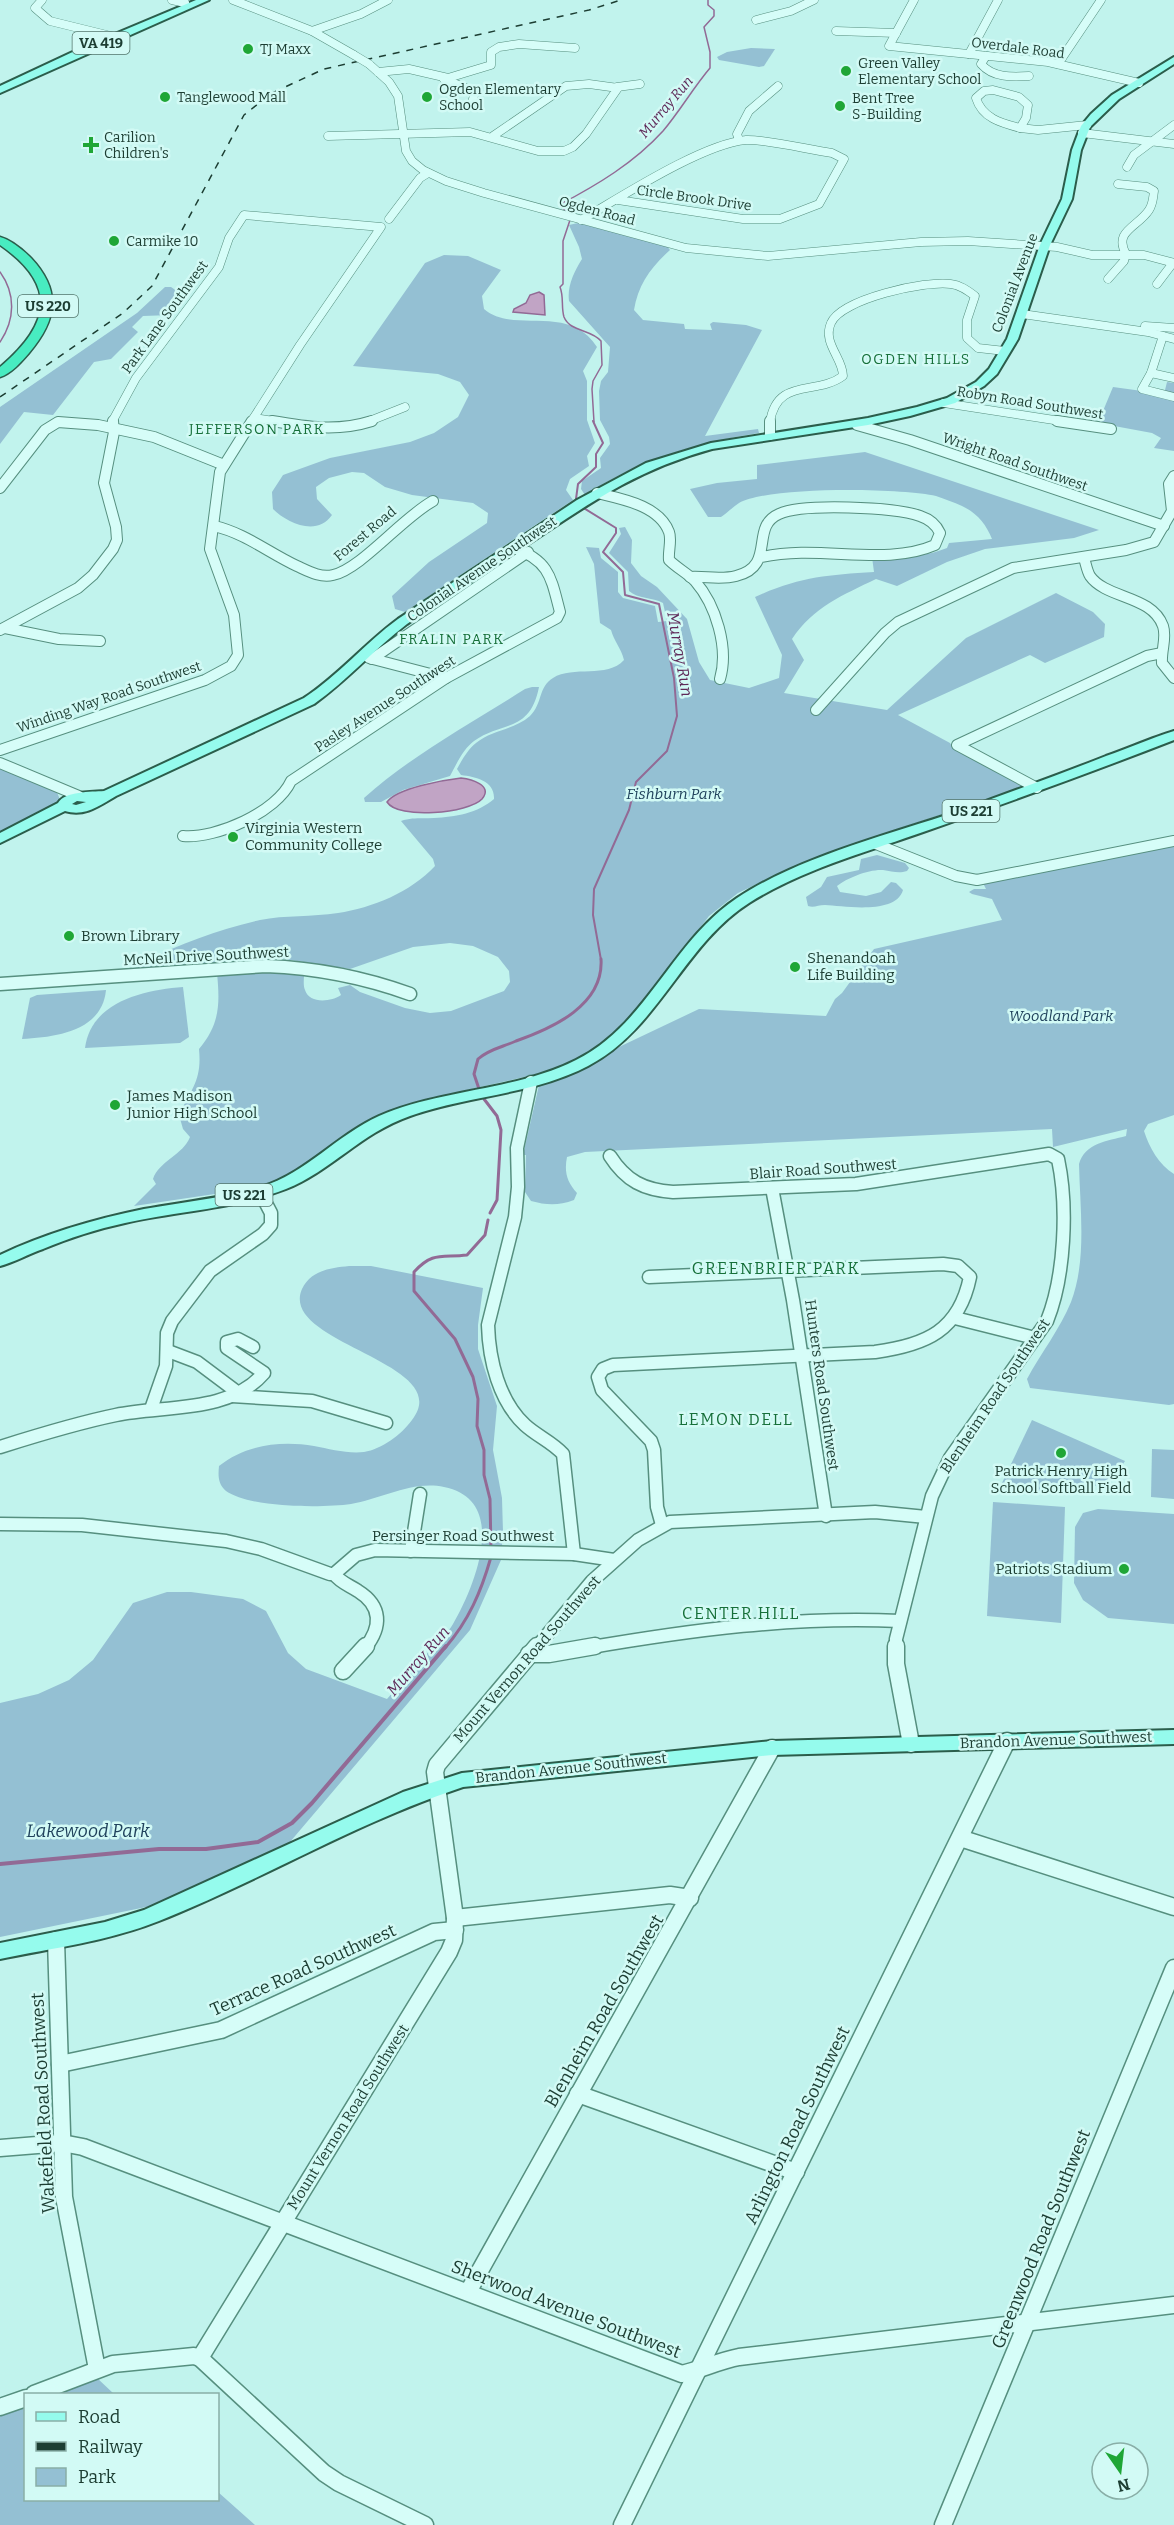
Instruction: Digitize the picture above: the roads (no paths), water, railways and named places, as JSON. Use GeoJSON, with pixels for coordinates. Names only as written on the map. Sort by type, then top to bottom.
{"type":"FeatureCollection","features":[{"type":"Feature","properties":{"kind":"highway","name":"US 220"},"geometry":{"type":"LineString","coordinates":[[0,240],[30,263],[44,284],[48,301],[45,321],[36,339],[21,356],[0,373]]}},
{"type":"Feature","properties":{"kind":"highway","name":"US 220"},"geometry":{"type":"LineString","coordinates":[[0,249],[28,276],[36,303],[29,330],[0,363]]}},
{"type":"Feature","properties":{"kind":"main road","name":"VA 419"},"geometry":{"type":"LineString","coordinates":[[113,36],[204,0]]}},
{"type":"Feature","properties":{"kind":"main road","name":"VA 419"},"geometry":{"type":"LineString","coordinates":[[2,86],[188,1]]}},
{"type":"Feature","properties":{"kind":"main road","name":"Colonial Avenue"},"geometry":{"type":"LineString","coordinates":[[706,447],[770,435],[857,425],[944,403],[981,384],[994,371],[1023,312],[1044,246],[1066,201],[1075,151],[1084,129],[1106,105],[1174,60]]}},
{"type":"Feature","properties":{"kind":"main road","name":"Colonial Avenue Southwest"},"geometry":{"type":"LineString","coordinates":[[0,839],[74,800],[111,793],[290,711],[333,684],[367,658],[387,633],[413,614],[597,493],[647,466],[706,447]]}},
{"type":"Feature","properties":{"kind":"main road","name":"US 221"},"geometry":{"type":"LineString","coordinates":[[4,1254],[112,1221],[260,1192],[303,1175],[356,1135],[386,1119],[417,1109],[531,1082],[584,1062],[622,1037],[641,1016],[703,935],[726,913],[768,887],[876,844],[1036,788],[1174,735]]}},
{"type":"Feature","properties":{"kind":"main road","name":"Colonial Avenue Southwest"},"geometry":{"type":"LineString","coordinates":[[0,845],[74,800]]}},
{"type":"Feature","properties":{"kind":"main road","name":"Brandon Avenue Southwest"},"geometry":{"type":"LineString","coordinates":[[0,1951],[105,1930],[151,1916],[410,1797],[437,1787],[481,1777],[772,1748],[1174,1737]]}},
{"type":"Feature","properties":{"kind":"street"},"geometry":{"type":"LineString","coordinates":[[42,0],[35,8],[47,20],[113,36]]}},
{"type":"Feature","properties":{"kind":"street"},"geometry":{"type":"LineString","coordinates":[[172,0],[188,1]]}},
{"type":"Feature","properties":{"kind":"street","name":"Ogden Road"},"geometry":{"type":"LineString","coordinates":[[233,0],[312,31],[369,64],[398,96],[408,156],[428,173],[458,185],[581,220],[692,250],[749,256],[946,241],[1044,246],[1092,255],[1151,256],[1173,266]]}},
{"type":"Feature","properties":{"kind":"street"},"geometry":{"type":"LineString","coordinates":[[312,31],[361,14],[388,0]]}},
{"type":"Feature","properties":{"kind":"street"},"geometry":{"type":"LineString","coordinates":[[756,21],[791,11],[814,0]]}},
{"type":"Feature","properties":{"kind":"street"},"geometry":{"type":"LineString","coordinates":[[836,31],[896,33],[914,0]]}},
{"type":"Feature","properties":{"kind":"street"},"geometry":{"type":"LineString","coordinates":[[969,54],[998,0]]}},
{"type":"Feature","properties":{"kind":"street"},"geometry":{"type":"LineString","coordinates":[[1058,64],[1101,0]]}},
{"type":"Feature","properties":{"kind":"street","name":"Overdale Road"},"geometry":{"type":"LineString","coordinates":[[896,33],[889,45],[893,48],[1058,64],[1139,83]]}},
{"type":"Feature","properties":{"kind":"street"},"geometry":{"type":"LineString","coordinates":[[440,78],[453,77],[491,65],[491,52],[503,45],[524,44],[552,49],[575,48]]}},
{"type":"Feature","properties":{"kind":"street"},"geometry":{"type":"LineString","coordinates":[[986,56],[981,64],[986,70],[1008,76],[1029,76]]}},
{"type":"Feature","properties":{"kind":"street"},"geometry":{"type":"LineString","coordinates":[[378,72],[409,69],[440,78],[475,92],[471,106]]}},
{"type":"Feature","properties":{"kind":"street"},"geometry":{"type":"LineString","coordinates":[[493,136],[566,86],[589,84],[618,87],[640,84]]}},
{"type":"Feature","properties":{"kind":"street"},"geometry":{"type":"LineString","coordinates":[[739,140],[737,134],[749,111],[778,86]]}},
{"type":"Feature","properties":{"kind":"street"},"geometry":{"type":"LineString","coordinates":[[328,136],[462,132],[493,136],[544,152],[557,153],[570,150],[584,136],[618,87]]}},
{"type":"Feature","properties":{"kind":"street"},"geometry":{"type":"LineString","coordinates":[[1020,128],[1028,110],[1026,102],[993,90],[984,91],[976,98],[977,105],[986,115],[1020,128],[1084,129],[1174,144]]}},
{"type":"Feature","properties":{"kind":"street"},"geometry":{"type":"LineString","coordinates":[[1127,167],[1134,155],[1174,125]]}},
{"type":"Feature","properties":{"kind":"street","name":"Circle Brook Drive"},"geometry":{"type":"LineString","coordinates":[[581,220],[618,200],[683,165],[739,140],[832,153],[842,157],[844,161],[819,204],[780,219],[743,219],[618,200]]}},
{"type":"Feature","properties":{"kind":"street"},"geometry":{"type":"LineString","coordinates":[[389,219],[415,185],[428,173]]}},
{"type":"Feature","properties":{"kind":"street"},"geometry":{"type":"LineString","coordinates":[[1108,279],[1124,261],[1126,254],[1121,246],[1121,238],[1149,213],[1153,203],[1154,191],[1147,187],[1118,184]]}},
{"type":"Feature","properties":{"kind":"street","name":"Park Lane Southwest"},"geometry":{"type":"LineString","coordinates":[[112,427],[112,422],[136,378],[219,267],[229,238],[244,215],[379,226]]}},
{"type":"Feature","properties":{"kind":"street","name":"Winding Way Road Southwest"},"geometry":{"type":"LineString","coordinates":[[0,750],[205,680],[231,666],[238,655],[237,631],[230,598],[210,549],[218,483],[224,465],[336,290],[381,230],[379,226]]}},
{"type":"Feature","properties":{"kind":"street"},"geometry":{"type":"LineString","coordinates":[[1157,284],[1173,266]]}},
{"type":"Feature","properties":{"kind":"street"},"geometry":{"type":"LineString","coordinates":[[770,435],[771,410],[777,399],[795,391],[829,383],[843,376],[832,345],[830,328],[836,315],[850,307],[904,287],[935,283],[969,291],[975,296],[964,328],[967,338],[981,349],[1005,351]]}},
{"type":"Feature","properties":{"kind":"street"},"geometry":{"type":"LineString","coordinates":[[1023,312],[1174,328]]}},
{"type":"Feature","properties":{"kind":"street"},"geometry":{"type":"LineString","coordinates":[[1023,312],[1174,339]]}},
{"type":"Feature","properties":{"kind":"street"},"geometry":{"type":"LineString","coordinates":[[1163,336],[1151,373],[1142,390],[1174,397]]}},
{"type":"Feature","properties":{"kind":"street"},"geometry":{"type":"LineString","coordinates":[[1151,373],[1174,378]]}},
{"type":"Feature","properties":{"kind":"street","name":"Robyn Road Southwest"},"geometry":{"type":"LineString","coordinates":[[944,403],[1112,429]]}},
{"type":"Feature","properties":{"kind":"street"},"geometry":{"type":"LineString","coordinates":[[254,418],[305,427],[337,428],[368,423],[405,407]]}},
{"type":"Feature","properties":{"kind":"street"},"geometry":{"type":"LineString","coordinates":[[0,488],[51,424],[71,422],[112,427],[161,439],[224,465]]}},
{"type":"Feature","properties":{"kind":"street","name":"Wright Road Southwest"},"geometry":{"type":"LineString","coordinates":[[857,425],[921,444],[1164,526]]}},
{"type":"Feature","properties":{"kind":"street"},"geometry":{"type":"LineString","coordinates":[[3,629],[86,582],[115,545],[114,516],[104,483],[111,454],[112,427]]}},
{"type":"Feature","properties":{"kind":"street"},"geometry":{"type":"LineString","coordinates":[[816,710],[885,633],[898,622],[1013,568],[1084,558],[1150,544],[1158,537],[1172,511],[1168,484],[1174,476]]}},
{"type":"Feature","properties":{"kind":"street"},"geometry":{"type":"LineString","coordinates":[[597,493],[634,504],[656,515],[669,532],[669,560],[676,568],[690,577],[710,604],[725,658],[725,667],[720,679]]}},
{"type":"Feature","properties":{"kind":"street","name":"Forest Road"},"geometry":{"type":"LineString","coordinates":[[214,526],[231,530],[305,570],[322,575],[334,575],[351,565],[416,509],[433,501]]}},
{"type":"Feature","properties":{"kind":"street"},"geometry":{"type":"LineString","coordinates":[[690,577],[738,575],[753,569],[762,557],[764,530],[768,521],[783,512],[805,509],[897,512],[919,516],[936,525],[940,533],[935,545],[923,551],[898,554],[794,551],[762,557]]}},
{"type":"Feature","properties":{"kind":"street"},"geometry":{"type":"LineString","coordinates":[[514,548],[528,552]]}},
{"type":"Feature","properties":{"kind":"street"},"geometry":{"type":"LineString","coordinates":[[367,658],[528,552]]}},
{"type":"Feature","properties":{"kind":"street","name":"Pasley Avenue Southwest"},"geometry":{"type":"LineString","coordinates":[[183,836],[197,837],[245,822],[285,790],[291,781],[446,678],[553,621],[559,615],[546,568],[540,559],[528,552]]}},
{"type":"Feature","properties":{"kind":"street"},"geometry":{"type":"LineString","coordinates":[[1084,558],[1089,574],[1095,581],[1145,607],[1156,616],[1164,630],[1167,645],[1165,669],[1174,678]]}},
{"type":"Feature","properties":{"kind":"street"},"geometry":{"type":"LineString","coordinates":[[3,629],[59,639],[100,641]]}},
{"type":"Feature","properties":{"kind":"street"},"geometry":{"type":"LineString","coordinates":[[1036,788],[957,746],[987,730],[1104,678],[1167,645]]}},
{"type":"Feature","properties":{"kind":"street"},"geometry":{"type":"LineString","coordinates":[[367,658],[446,678]]}},
{"type":"Feature","properties":{"kind":"street"},"geometry":{"type":"LineString","coordinates":[[0,764],[74,800]]}},
{"type":"Feature","properties":{"kind":"street"},"geometry":{"type":"LineString","coordinates":[[876,844],[960,877],[977,880],[1174,841]]}},
{"type":"Feature","properties":{"kind":"street","name":"McNeil Drive Southwest"},"geometry":{"type":"LineString","coordinates":[[0,984],[282,965],[355,976],[410,994]]}},
{"type":"Feature","properties":{"kind":"street"},"geometry":{"type":"LineString","coordinates":[[531,1082],[518,1142],[515,1217],[488,1325],[488,1338],[492,1361],[514,1414],[522,1423],[559,1448],[563,1454],[574,1554]]}},
{"type":"Feature","properties":{"kind":"street","name":"Blair Road Southwest"},"geometry":{"type":"LineString","coordinates":[[609,1156],[619,1172],[630,1181],[658,1191],[772,1188],[890,1180],[1052,1155]]}},
{"type":"Feature","properties":{"kind":"street","name":"Blenheim Road Southwest"},"geometry":{"type":"LineString","coordinates":[[911,1744],[895,1658],[900,1621],[932,1496],[950,1458],[1035,1338],[1055,1305],[1061,1281],[1061,1173],[1058,1159],[1052,1155]]}},
{"type":"Feature","properties":{"kind":"street","name":"Hunters Road Southwest"},"geometry":{"type":"LineString","coordinates":[[772,1188],[826,1516]]}},
{"type":"Feature","properties":{"kind":"street"},"geometry":{"type":"LineString","coordinates":[[151,1409],[161,1384],[168,1351],[167,1333],[171,1321],[205,1276],[263,1234],[271,1225],[271,1213],[260,1192]]}},
{"type":"Feature","properties":{"kind":"street"},"geometry":{"type":"LineString","coordinates":[[649,1277],[952,1264],[968,1273],[970,1280],[955,1318],[937,1334],[904,1348],[801,1356],[613,1365],[599,1372],[599,1384],[602,1390],[651,1441],[654,1450],[657,1507],[662,1525],[677,1521],[875,1512],[926,1517]]}},
{"type":"Feature","properties":{"kind":"street"},"geometry":{"type":"LineString","coordinates":[[955,1318],[1035,1338]]}},
{"type":"Feature","properties":{"kind":"street"},"geometry":{"type":"LineString","coordinates":[[0,1447],[118,1414],[207,1403],[236,1394],[261,1379],[264,1373],[258,1367],[231,1352],[227,1348],[227,1342],[238,1338],[253,1347]]}},
{"type":"Feature","properties":{"kind":"street"},"geometry":{"type":"LineString","coordinates":[[168,1351],[197,1362],[236,1394],[329,1404],[386,1423]]}},
{"type":"Feature","properties":{"kind":"street"},"geometry":{"type":"LineString","coordinates":[[411,1551],[420,1494]]}},
{"type":"Feature","properties":{"kind":"street"},"geometry":{"type":"LineString","coordinates":[[0,1524],[82,1525],[226,1541],[261,1549],[334,1574],[342,1584],[367,1597],[375,1605],[380,1617],[372,1638],[343,1671]]}},
{"type":"Feature","properties":{"kind":"street","name":"Mount Vernon Road Southwest"},"geometry":{"type":"LineString","coordinates":[[200,2358],[449,1952],[455,1924],[435,1772],[437,1765],[592,1581],[614,1560],[662,1525]]}},
{"type":"Feature","properties":{"kind":"street","name":"Persinger Road Southwest"},"geometry":{"type":"LineString","coordinates":[[334,1574],[350,1559],[366,1552],[574,1554],[614,1560]]}},
{"type":"Feature","properties":{"kind":"street"},"geometry":{"type":"LineString","coordinates":[[529,1654],[549,1654],[693,1629],[732,1625],[851,1619],[900,1621]]}},
{"type":"Feature","properties":{"kind":"street","name":"Arlington Road Southwest"},"geometry":{"type":"LineString","coordinates":[[622,2525],[1007,1741]]}},
{"type":"Feature","properties":{"kind":"street","name":"Blenheim Road Southwest"},"geometry":{"type":"LineString","coordinates":[[468,2292],[772,1748]]}},
{"type":"Feature","properties":{"kind":"street"},"geometry":{"type":"LineString","coordinates":[[960,1838],[1174,1907]]}},
{"type":"Feature","properties":{"kind":"street","name":"Terrace Road Southwest"},"geometry":{"type":"LineString","coordinates":[[60,2064],[221,2030],[455,1924],[670,1895],[690,1898]]}},
{"type":"Feature","properties":{"kind":"street","name":"Wakefield Road Southwest"},"geometry":{"type":"LineString","coordinates":[[56,1940],[64,2197],[97,2369]]}},
{"type":"Feature","properties":{"kind":"street","name":"Greenwood Road Southwest"},"geometry":{"type":"LineString","coordinates":[[943,2525],[1174,1968]]}},
{"type":"Feature","properties":{"kind":"street"},"geometry":{"type":"LineString","coordinates":[[578,2094],[796,2172]]}},
{"type":"Feature","properties":{"kind":"street","name":"Sherwood Avenue Southwest"},"geometry":{"type":"LineString","coordinates":[[0,2148],[62,2143],[83,2147],[682,2374],[698,2370],[716,2361],[739,2357],[1174,2305]]}},
{"type":"Feature","properties":{"kind":"street"},"geometry":{"type":"LineString","coordinates":[[37,2393],[97,2369],[133,2361],[194,2356],[200,2358],[324,2473],[339,2483],[425,2525]]}},
{"type":"Feature","properties":{"kind":"street"},"geometry":{"type":"LineString","coordinates":[[0,2407],[24,2399]]}},
{"type":"Feature","properties":{"kind":"waterway","name":"Murray Run"},"geometry":{"type":"LineString","coordinates":[[570,215],[559,205],[587,190],[652,143],[710,68],[710,52],[704,27],[714,16],[714,10],[708,5],[708,0]]}},
{"type":"Feature","properties":{"kind":"waterway","name":"Murray Run"},"geometry":{"type":"LineString","coordinates":[[570,220],[563,241],[563,284],[560,287],[564,317],[567,322],[601,341],[602,365],[593,381],[592,389],[594,422]]}},
{"type":"Feature","properties":{"kind":"waterway"},"geometry":{"type":"LineString","coordinates":[[0,272],[9,289],[12,307],[9,325],[0,342]]}},
{"type":"Feature","properties":{"kind":"waterway","name":"Murray Run"},"geometry":{"type":"LineString","coordinates":[[576,499],[578,484],[596,467],[596,454],[603,443],[593,421]]}},
{"type":"Feature","properties":{"kind":"waterway","name":"Murray Run"},"geometry":{"type":"LineString","coordinates":[[582,507],[616,528],[616,533],[603,552],[623,572],[625,595],[659,604],[674,678],[677,716],[667,751],[636,782],[629,810],[594,889],[593,915],[601,960]]}},
{"type":"Feature","properties":{"kind":"waterway","name":"Murray Run"},"geometry":{"type":"LineString","coordinates":[[479,1089],[474,1074],[478,1059],[491,1050],[545,1029],[574,1012],[594,989],[600,975],[601,960]]}},
{"type":"Feature","properties":{"kind":"waterway","name":"Murray Run"},"geometry":{"type":"LineString","coordinates":[[484,1099],[497,1116],[501,1130],[497,1200],[490,1213]]}},
{"type":"Feature","properties":{"kind":"waterway","name":"Murray Run"},"geometry":{"type":"LineString","coordinates":[[488,1220],[485,1235],[467,1255],[433,1258],[421,1265],[414,1272],[414,1291],[455,1339],[473,1377],[478,1399],[477,1426],[484,1450],[484,1475],[490,1499],[491,1550]]}},
{"type":"Feature","properties":{"kind":"waterway","name":"Murray Run"},"geometry":{"type":"LineString","coordinates":[[445,1648],[461,1627],[473,1605],[491,1557]]}},
{"type":"Feature","properties":{"kind":"waterway","name":"Murray Run"},"geometry":{"type":"LineString","coordinates":[[0,1864],[159,1849],[206,1849],[258,1842],[292,1823],[312,1803],[446,1646]]}},
{"type":"Feature","properties":{"kind":"railway"},"geometry":{"type":"LineString","coordinates":[[0,397],[123,313],[152,286],[244,115],[272,93],[324,69],[589,10],[621,0]]}},
{"type":"Feature","properties":{"kind":"place","name":"TJ Maxx"},"geometry":{"type":"Point","coordinates":[248,49]}},
{"type":"Feature","properties":{"kind":"place","name":"Green Valley Elementary School"},"geometry":{"type":"Point","coordinates":[846,71]}},
{"type":"Feature","properties":{"kind":"place","name":"Tanglewood Mall"},"geometry":{"type":"Point","coordinates":[165,97]}},
{"type":"Feature","properties":{"kind":"place","name":"Ogden Elementary School"},"geometry":{"type":"Point","coordinates":[427,97]}},
{"type":"Feature","properties":{"kind":"place","name":"Bent Tree S-Building"},"geometry":{"type":"Point","coordinates":[840,106]}},
{"type":"Feature","properties":{"kind":"place","name":"Carilion Children's"},"geometry":{"type":"Point","coordinates":[91,145]}},
{"type":"Feature","properties":{"kind":"place","name":"Carmike 10"},"geometry":{"type":"Point","coordinates":[114,241]}},
{"type":"Feature","properties":{"kind":"place","name":"Virginia Western Community College"},"geometry":{"type":"Point","coordinates":[233,837]}},
{"type":"Feature","properties":{"kind":"place","name":"Brown Library"},"geometry":{"type":"Point","coordinates":[69,936]}},
{"type":"Feature","properties":{"kind":"place","name":"Shenandoah Life Building"},"geometry":{"type":"Point","coordinates":[795,967]}},
{"type":"Feature","properties":{"kind":"place","name":"James Madison Junior High School"},"geometry":{"type":"Point","coordinates":[115,1105]}},
{"type":"Feature","properties":{"kind":"place","name":"Patrick Henry High School Softball Field"},"geometry":{"type":"Point","coordinates":[1061,1453]}},
{"type":"Feature","properties":{"kind":"place","name":"Patriots Stadium"},"geometry":{"type":"Point","coordinates":[1124,1569]}},
{"type":"Feature","properties":{"kind":"district","name":"OGDEN HILLS"},"geometry":{"type":"Point","coordinates":[916,359]}},
{"type":"Feature","properties":{"kind":"district","name":"JEFFERSON PARK"},"geometry":{"type":"Point","coordinates":[257,429]}},
{"type":"Feature","properties":{"kind":"district","name":"FRALIN PARK"},"geometry":{"type":"Point","coordinates":[452,639]}},
{"type":"Feature","properties":{"kind":"district","name":"GREENBRIER PARK"},"geometry":{"type":"Point","coordinates":[776,1268]}},
{"type":"Feature","properties":{"kind":"district","name":"LEMON DELL"},"geometry":{"type":"Point","coordinates":[736,1419]}},
{"type":"Feature","properties":{"kind":"district","name":"CENTER HILL"},"geometry":{"type":"Point","coordinates":[741,1613]}},
{"type":"Feature","properties":{"kind":"park label","name":"Fishburn Park"},"geometry":{"type":"Point","coordinates":[674,794]}},
{"type":"Feature","properties":{"kind":"park label","name":"Woodland Park"},"geometry":{"type":"Point","coordinates":[1061,1016]}},
{"type":"Feature","properties":{"kind":"park label","name":"Lakewood Park"},"geometry":{"type":"Point","coordinates":[88,1831]}}]}
